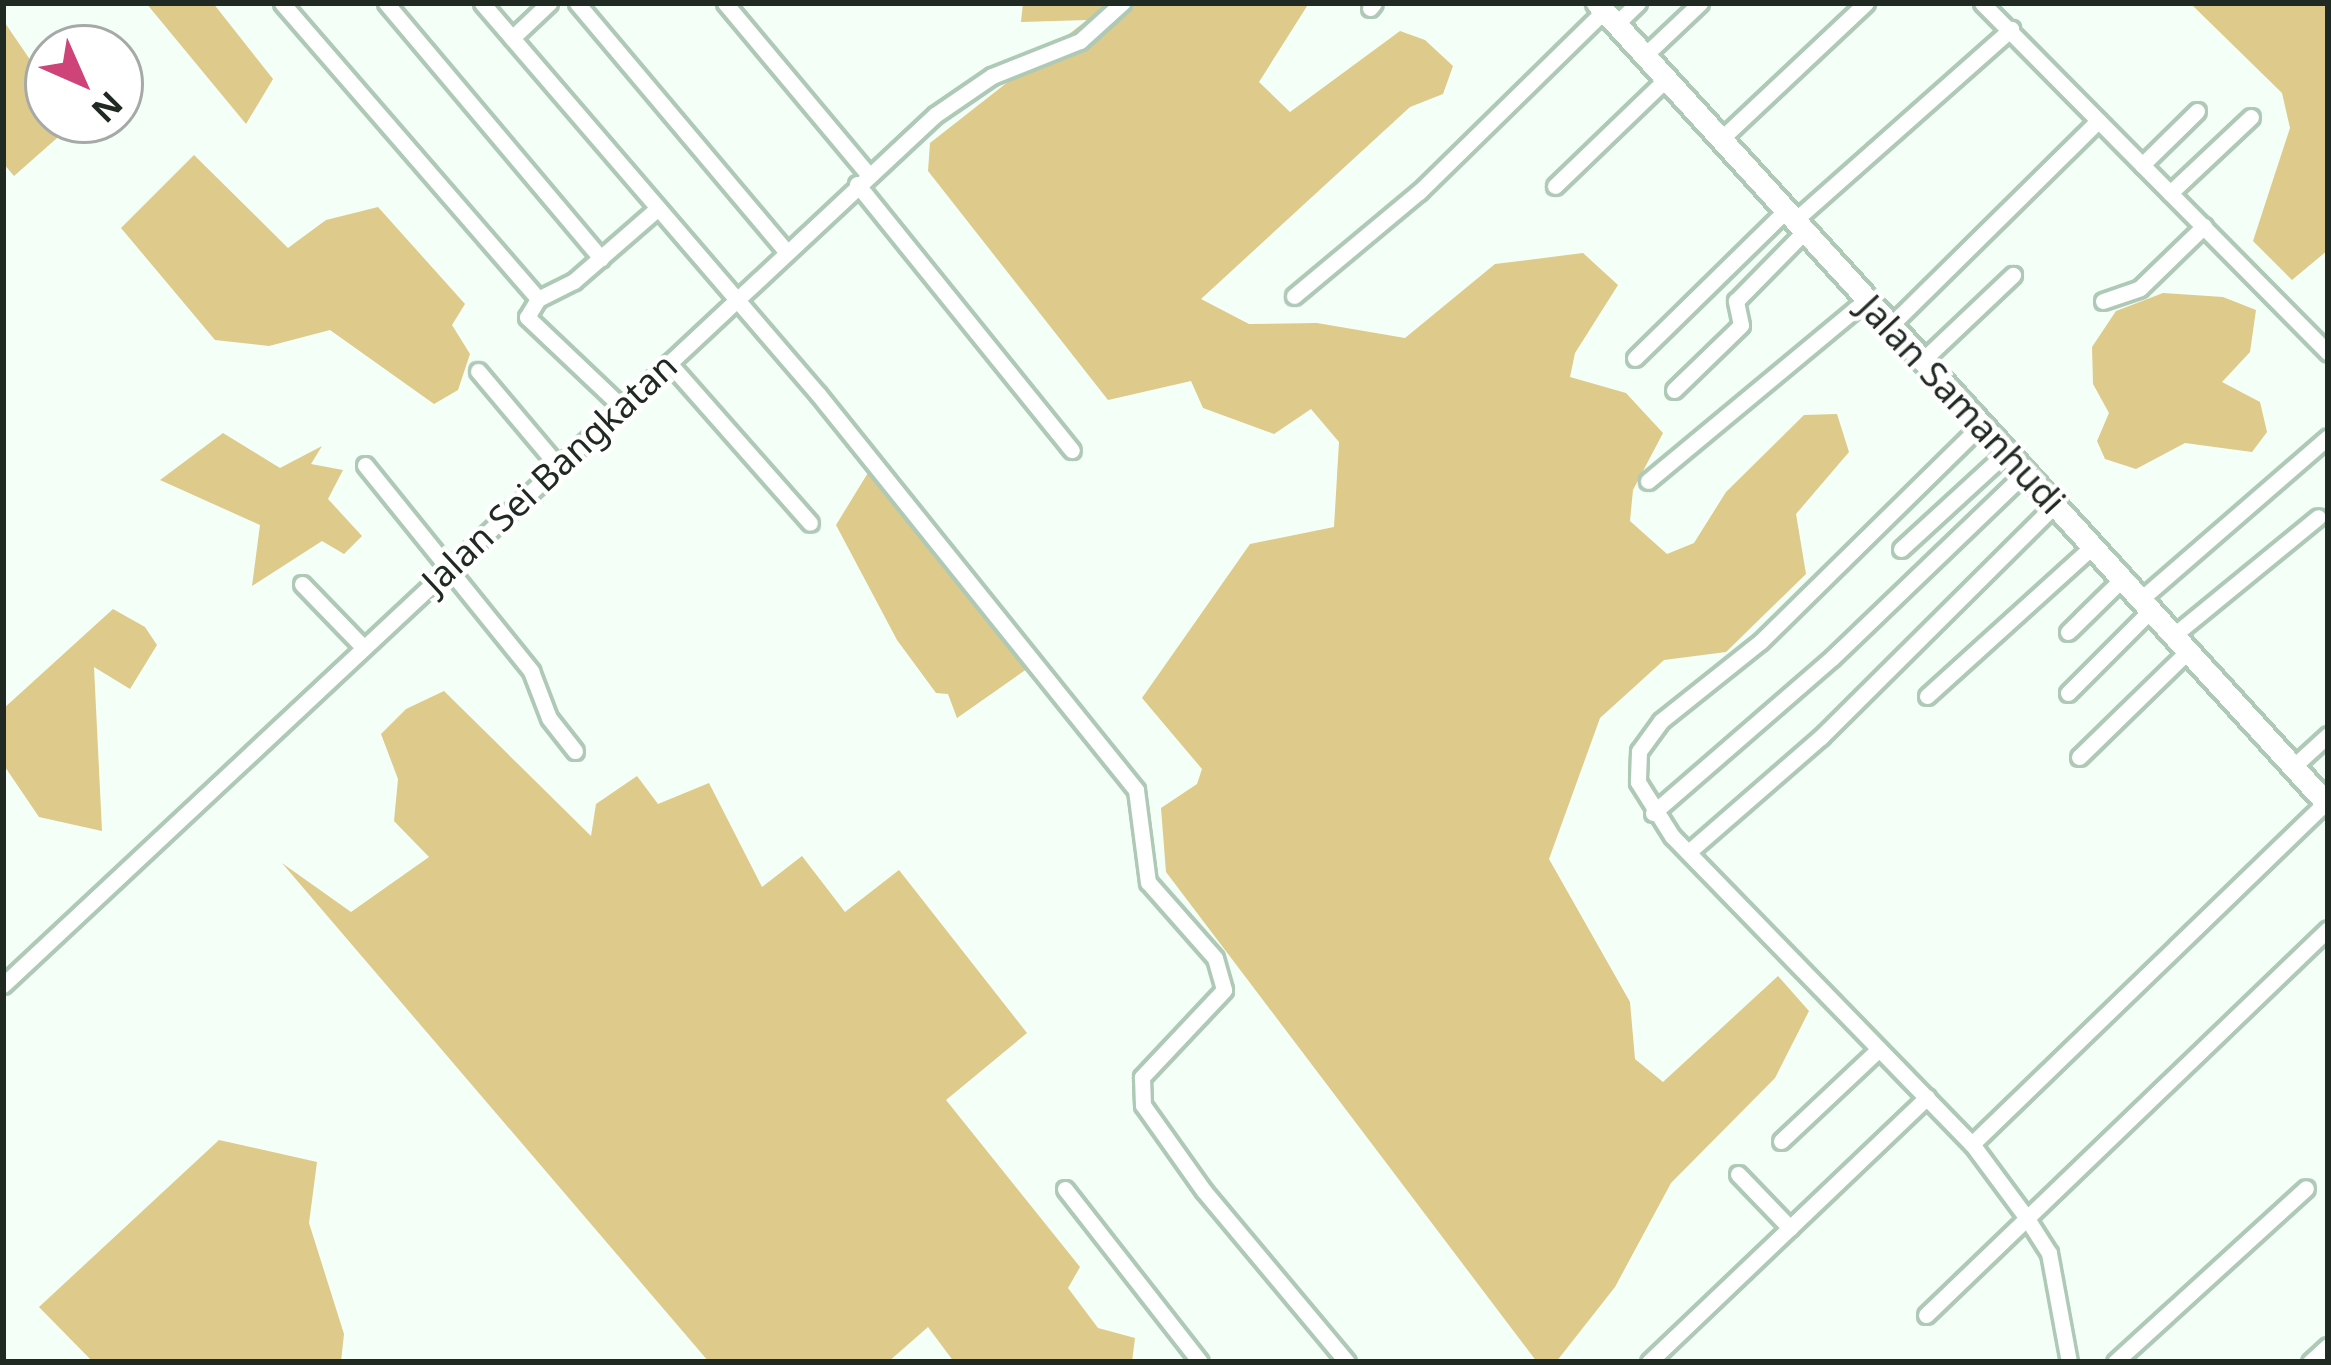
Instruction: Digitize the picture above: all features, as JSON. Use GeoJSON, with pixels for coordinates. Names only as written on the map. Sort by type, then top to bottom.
{"type":"FeatureCollection","features":[{"type":"Feature","properties":{"kind":"street"},"geometry":{"type":"LineString","coordinates":[[282,3],[538,299]]}},
{"type":"Feature","properties":{"kind":"street"},"geometry":{"type":"LineString","coordinates":[[386,3],[601,258]]}},
{"type":"Feature","properties":{"kind":"street"},"geometry":{"type":"LineString","coordinates":[[482,3],[737,299],[1136,790],[1148,882],[1215,958],[1224,990],[1142,1077],[1143,1105],[1204,1192],[1347,1362]]}},
{"type":"Feature","properties":{"kind":"street"},"geometry":{"type":"LineString","coordinates":[[512,38],[549,3]]}},
{"type":"Feature","properties":{"kind":"street"},"geometry":{"type":"LineString","coordinates":[[578,3],[787,252]]}},
{"type":"Feature","properties":{"kind":"street"},"geometry":{"type":"LineString","coordinates":[[725,3],[1072,450]]}},
{"type":"Feature","properties":{"kind":"street","name":"Jalan Sei Bangkatan"},"geometry":{"type":"LineString","coordinates":[[3,986],[862,179],[974,85],[1080,41],[1122,3]]}},
{"type":"Feature","properties":{"kind":"street"},"geometry":{"type":"LineString","coordinates":[[1294,296],[1419,192],[1605,13],[1638,3]]}},
{"type":"Feature","properties":{"kind":"street"},"geometry":{"type":"LineString","coordinates":[[1644,56],[1700,3]]}},
{"type":"Feature","properties":{"kind":"street"},"geometry":{"type":"LineString","coordinates":[[1721,139],[1866,3]]}},
{"type":"Feature","properties":{"kind":"street"},"geometry":{"type":"LineString","coordinates":[[1982,3],[2328,353]]}},
{"type":"Feature","properties":{"kind":"street","name":"Jalan Samanhudi"},"geometry":{"type":"LineString","coordinates":[[1605,13],[2327,803]]}},
{"type":"Feature","properties":{"kind":"street"},"geometry":{"type":"LineString","coordinates":[[1635,358],[2011,29]]}},
{"type":"Feature","properties":{"kind":"street"},"geometry":{"type":"LineString","coordinates":[[1555,186],[1665,80]]}},
{"type":"Feature","properties":{"kind":"street"},"geometry":{"type":"LineString","coordinates":[[2141,165],[2197,111]]}},
{"type":"Feature","properties":{"kind":"street"},"geometry":{"type":"LineString","coordinates":[[2170,194],[2252,117]]}},
{"type":"Feature","properties":{"kind":"street"},"geometry":{"type":"LineString","coordinates":[[1891,325],[2098,121]]}},
{"type":"Feature","properties":{"kind":"street"},"geometry":{"type":"LineString","coordinates":[[622,407],[527,317],[538,299],[601,258],[658,208]]}},
{"type":"Feature","properties":{"kind":"street"},"geometry":{"type":"LineString","coordinates":[[1674,390],[1741,325],[1736,301],[1794,222]]}},
{"type":"Feature","properties":{"kind":"street"},"geometry":{"type":"LineString","coordinates":[[2103,302],[2140,288],[2204,226]]}},
{"type":"Feature","properties":{"kind":"street"},"geometry":{"type":"LineString","coordinates":[[1923,360],[2013,275]]}},
{"type":"Feature","properties":{"kind":"street"},"geometry":{"type":"LineString","coordinates":[[1648,482],[1866,300]]}},
{"type":"Feature","properties":{"kind":"street"},"geometry":{"type":"LineString","coordinates":[[668,363],[810,523]]}},
{"type":"Feature","properties":{"kind":"street"},"geometry":{"type":"LineString","coordinates":[[478,371],[558,466]]}},
{"type":"Feature","properties":{"kind":"street"},"geometry":{"type":"LineString","coordinates":[[1982,424],[1760,642],[1644,739],[1638,782],[1652,813],[1692,849],[1972,1144],[2050,1253],[2069,1362]]}},
{"type":"Feature","properties":{"kind":"street"},"geometry":{"type":"LineString","coordinates":[[2068,693],[2146,605],[2328,437]]}},
{"type":"Feature","properties":{"kind":"street"},"geometry":{"type":"LineString","coordinates":[[1901,549],[2007,452]]}},
{"type":"Feature","properties":{"kind":"street"},"geometry":{"type":"LineString","coordinates":[[365,465],[531,671],[549,718],[575,751]]}},
{"type":"Feature","properties":{"kind":"street"},"geometry":{"type":"LineString","coordinates":[[1652,813],[1832,658],[2026,472]]}},
{"type":"Feature","properties":{"kind":"street"},"geometry":{"type":"LineString","coordinates":[[1692,849],[1821,737],[2055,505]]}},
{"type":"Feature","properties":{"kind":"street"},"geometry":{"type":"LineString","coordinates":[[2080,757],[2182,643],[2318,517]]}},
{"type":"Feature","properties":{"kind":"street"},"geometry":{"type":"LineString","coordinates":[[1927,696],[2093,546]]}},
{"type":"Feature","properties":{"kind":"street"},"geometry":{"type":"LineString","coordinates":[[2068,632],[2123,578]]}},
{"type":"Feature","properties":{"kind":"street"},"geometry":{"type":"LineString","coordinates":[[302,584],[364,648]]}},
{"type":"Feature","properties":{"kind":"street"},"geometry":{"type":"LineString","coordinates":[[2294,766],[2328,735]]}},
{"type":"Feature","properties":{"kind":"street"},"geometry":{"type":"LineString","coordinates":[[1972,1144],[2327,803]]}},
{"type":"Feature","properties":{"kind":"street"},"geometry":{"type":"LineString","coordinates":[[1926,1315],[2328,929]]}},
{"type":"Feature","properties":{"kind":"street"},"geometry":{"type":"LineString","coordinates":[[1781,1141],[1880,1049]]}},
{"type":"Feature","properties":{"kind":"street"},"geometry":{"type":"LineString","coordinates":[[1649,1362],[1927,1097]]}},
{"type":"Feature","properties":{"kind":"street"},"geometry":{"type":"LineString","coordinates":[[1738,1174],[1790,1228]]}},
{"type":"Feature","properties":{"kind":"street"},"geometry":{"type":"LineString","coordinates":[[2115,1362],[2306,1188]]}},
{"type":"Feature","properties":{"kind":"street"},"geometry":{"type":"LineString","coordinates":[[1065,1189],[1200,1362]]}},
{"type":"Feature","properties":{"kind":"street"},"geometry":{"type":"LineString","coordinates":[[2310,1362],[2328,1346]]}},
{"type":"Feature","properties":{"kind":"shaded area"},"geometry":{"type":"Polygon","coordinates":[[[146,3],[213,3],[273,79],[246,124],[146,3]]]}},
{"type":"Feature","properties":{"kind":"shaded area"},"geometry":{"type":"Polygon","coordinates":[[[1023,3],[1309,3],[1259,82],[1290,112],[1400,31],[1425,40],[1453,66],[1443,94],[1410,107],[1201,299],[1249,324],[1317,323],[1405,338],[1495,264],[1583,253],[1618,285],[1575,353],[1570,377],[1626,393],[1663,433],[1633,490],[1630,521],[1667,554],[1694,543],[1726,492],[1804,415],[1837,414],[1849,452],[1796,514],[1806,574],[1726,652],[1664,660],[1600,718],[1549,859],[1630,1002],[1635,1059],[1663,1082],[1778,976],[1809,1011],[1775,1078],[1671,1183],[1615,1287],[1556,1362],[1537,1362],[1166,872],[1161,808],[1197,784],[1202,769],[1142,698],[1250,544],[1334,527],[1339,442],[1311,409],[1274,434],[1203,408],[1191,381],[1108,400],[928,171],[930,143],[1087,20],[1021,22],[1023,3]]]}},
{"type":"Feature","properties":{"kind":"shaded area"},"geometry":{"type":"Polygon","coordinates":[[[2190,3],[2328,3],[2328,250],[2292,280],[2253,241],[2290,128],[2282,93],[2190,3]]]}},
{"type":"Feature","properties":{"kind":"shaded area"},"geometry":{"type":"Polygon","coordinates":[[[3,20],[24,51],[24,144],[50,144],[14,176],[3,163],[3,20]]]}},
{"type":"Feature","properties":{"kind":"shaded area"},"geometry":{"type":"Polygon","coordinates":[[[194,155],[288,248],[326,220],[378,207],[465,304],[452,325],[470,354],[458,390],[434,404],[330,330],[269,346],[215,340],[121,228],[194,155]]]}},
{"type":"Feature","properties":{"kind":"shaded area"},"geometry":{"type":"Polygon","coordinates":[[[2163,293],[2223,297],[2256,310],[2250,352],[2222,382],[2260,402],[2267,432],[2252,452],[2185,443],[2136,469],[2105,459],[2097,441],[2109,413],[2093,384],[2092,347],[2116,311],[2163,293]]]}},
{"type":"Feature","properties":{"kind":"shaded area"},"geometry":{"type":"Polygon","coordinates":[[[223,433],[280,468],[322,446],[311,464],[343,470],[328,499],[362,536],[344,554],[322,541],[252,586],[260,525],[160,480],[223,433]]]}},
{"type":"Feature","properties":{"kind":"shaded area"},"geometry":{"type":"Polygon","coordinates":[[[874,463],[1034,664],[957,718],[948,694],[936,693],[897,640],[836,525],[874,463]]]}},
{"type":"Feature","properties":{"kind":"shaded area"},"geometry":{"type":"Polygon","coordinates":[[[113,609],[145,627],[157,645],[130,689],[94,667],[102,831],[39,817],[3,764],[3,709],[113,609]]]}},
{"type":"Feature","properties":{"kind":"shaded area"},"geometry":{"type":"Polygon","coordinates":[[[444,691],[591,836],[596,804],[637,776],[658,804],[709,783],[762,887],[802,856],[845,912],[899,870],[1027,1033],[946,1100],[1080,1267],[1068,1288],[1098,1328],[1135,1338],[1132,1362],[954,1362],[928,1327],[888,1362],[709,1362],[282,863],[351,912],[429,857],[394,821],[398,779],[381,734],[406,709],[444,691]]]}},
{"type":"Feature","properties":{"kind":"shaded area"},"geometry":{"type":"Polygon","coordinates":[[[219,1140],[317,1162],[309,1223],[344,1334],[341,1362],[93,1362],[39,1307],[219,1140]]]}}]}
